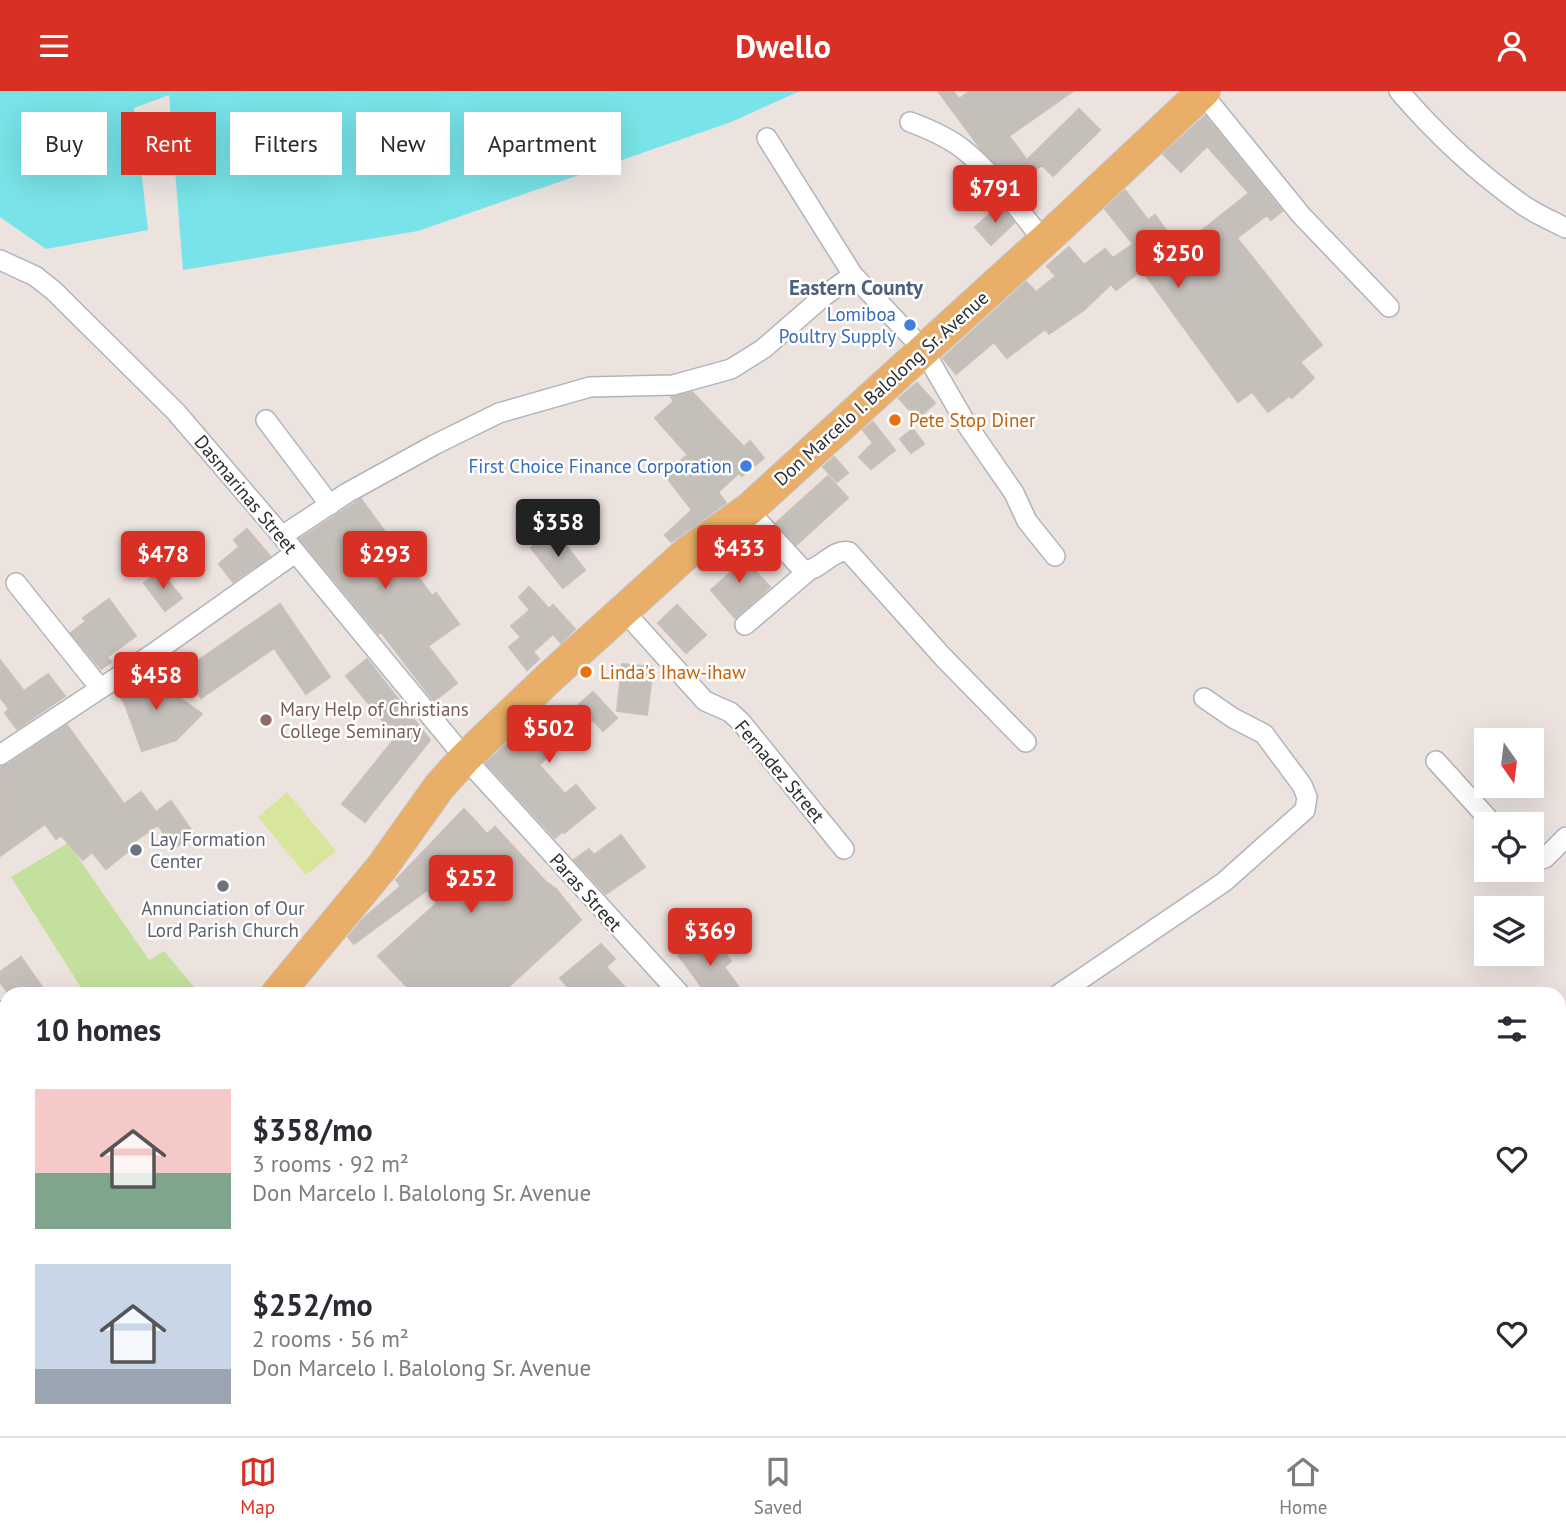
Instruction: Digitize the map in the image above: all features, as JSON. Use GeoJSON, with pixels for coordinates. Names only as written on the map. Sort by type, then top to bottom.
{"type":"FeatureCollection","features":[{"type":"Feature","properties":{"kind":"main road","name":"Don Marcelo I. Balolong Sr. Avenue"},"geometry":{"type":"LineString","coordinates":[[283,987],[382,867],[439,787],[465,758],[623,610],[687,554],[748,510],[1044,241],[1203,92]]}},
{"type":"Feature","properties":{"kind":"street"},"geometry":{"type":"LineString","coordinates":[[1399,91],[1468,161],[1525,207],[1566,228]]}},
{"type":"Feature","properties":{"kind":"street"},"geometry":{"type":"LineString","coordinates":[[1203,92],[1301,215],[1389,307]]}},
{"type":"Feature","properties":{"kind":"street"},"geometry":{"type":"LineString","coordinates":[[910,122],[935,131],[964,150],[1003,191],[1044,241]]}},
{"type":"Feature","properties":{"kind":"street"},"geometry":{"type":"LineString","coordinates":[[766,138],[853,275],[923,349],[967,425],[1014,492],[1027,521],[1055,556]]}},
{"type":"Feature","properties":{"kind":"street","name":"Dasmarinas Street"},"geometry":{"type":"LineString","coordinates":[[0,260],[36,275],[176,412],[465,758]]}},
{"type":"Feature","properties":{"kind":"street"},"geometry":{"type":"LineString","coordinates":[[282,536],[434,445],[499,413],[590,387],[673,385],[731,369],[764,349],[824,296],[853,275]]}},
{"type":"Feature","properties":{"kind":"street"},"geometry":{"type":"LineString","coordinates":[[266,420],[330,505]]}},
{"type":"Feature","properties":{"kind":"street"},"geometry":{"type":"LineString","coordinates":[[748,510],[807,572]]}},
{"type":"Feature","properties":{"kind":"street"},"geometry":{"type":"LineString","coordinates":[[745,625],[807,572],[839,551],[849,552],[942,656],[1026,742]]}},
{"type":"Feature","properties":{"kind":"street"},"geometry":{"type":"LineString","coordinates":[[0,755],[295,553]]}},
{"type":"Feature","properties":{"kind":"street"},"geometry":{"type":"LineString","coordinates":[[16,583],[100,688]]}},
{"type":"Feature","properties":{"kind":"street","name":"Fernadez Street"},"geometry":{"type":"LineString","coordinates":[[623,610],[705,701],[730,712],[741,722],[844,849]]}},
{"type":"Feature","properties":{"kind":"street"},"geometry":{"type":"LineString","coordinates":[[1069,987],[1224,882],[1305,810],[1307,797],[1302,785],[1264,734],[1233,718],[1204,698]]}},
{"type":"Feature","properties":{"kind":"street","name":"Paras Street"},"geometry":{"type":"LineString","coordinates":[[465,758],[674,987]]}},
{"type":"Feature","properties":{"kind":"street"},"geometry":{"type":"LineString","coordinates":[[1436,761],[1482,812]]}},
{"type":"Feature","properties":{"kind":"street"},"geometry":{"type":"LineString","coordinates":[[1544,858],[1566,837]]}},
{"type":"Feature","properties":{"kind":"green space"},"geometry":{"type":"Polygon","coordinates":[[[287,792],[336,851],[306,875],[258,817],[287,792]]]}},
{"type":"Feature","properties":{"kind":"green space"},"geometry":{"type":"Polygon","coordinates":[[[68,843],[149,960],[164,951],[194,987],[81,987],[11,877],[68,843]]]}},
{"type":"Feature","properties":{"kind":"water"},"geometry":{"type":"Polygon","coordinates":[[[0,91],[800,91],[731,122],[621,160],[621,112],[464,112],[464,175],[579,175],[418,231],[183,270],[175,175],[216,175],[216,112],[170,112],[169,95],[134,108],[134,112],[121,112],[121,175],[142,175],[148,230],[46,249],[0,217],[0,91]]]}},
{"type":"Feature","properties":{"kind":"building"},"geometry":{"type":"Polygon","coordinates":[[[938,91],[953,91],[959,99],[970,91],[1073,91],[1009,136],[1027,160],[1079,109],[1100,130],[1053,176],[1042,165],[1023,179],[1033,192],[1025,197],[981,149],[938,91]]]}},
{"type":"Feature","properties":{"kind":"building"},"geometry":{"type":"Polygon","coordinates":[[[1205,116],[1282,211],[1271,220],[1267,215],[1237,238],[1322,345],[1300,362],[1314,378],[1292,398],[1289,396],[1268,412],[1252,392],[1238,402],[1142,270],[1116,290],[1111,284],[1084,310],[1049,334],[1045,329],[1007,358],[994,342],[956,374],[943,358],[1026,282],[1036,292],[1056,276],[1047,266],[1069,247],[1084,265],[1105,249],[1113,258],[1133,244],[1105,209],[1125,190],[1148,220],[1155,215],[1165,229],[1151,238],[1166,259],[1249,193],[1207,146],[1181,172],[1163,154],[1205,116]]]}},
{"type":"Feature","properties":{"kind":"building"},"geometry":{"type":"Polygon","coordinates":[[[1000,205],[1014,223],[991,245],[975,227],[1000,205]]]}},
{"type":"Feature","properties":{"kind":"building"},"geometry":{"type":"Polygon","coordinates":[[[917,383],[935,403],[917,419],[899,398],[917,383]]]}},
{"type":"Feature","properties":{"kind":"building"},"geometry":{"type":"Polygon","coordinates":[[[692,392],[744,447],[750,441],[764,458],[742,476],[739,473],[718,492],[726,503],[671,542],[665,535],[692,510],[664,474],[688,455],[655,418],[674,401],[671,397],[692,392]]]}},
{"type":"Feature","properties":{"kind":"building"},"geometry":{"type":"Polygon","coordinates":[[[873,422],[895,450],[871,469],[859,457],[873,443],[863,430],[873,422]]]}},
{"type":"Feature","properties":{"kind":"building"},"geometry":{"type":"Polygon","coordinates":[[[913,429],[924,444],[911,453],[900,439],[913,429]]]}},
{"type":"Feature","properties":{"kind":"building"},"geometry":{"type":"Polygon","coordinates":[[[834,457],[848,473],[837,482],[823,467],[834,457]]]}},
{"type":"Feature","properties":{"kind":"building"},"geometry":{"type":"Polygon","coordinates":[[[828,476],[848,498],[796,545],[776,523],[828,476]]]}},
{"type":"Feature","properties":{"kind":"building"},"geometry":{"type":"Polygon","coordinates":[[[361,499],[432,596],[436,593],[459,624],[428,646],[457,683],[434,701],[381,632],[379,634],[300,539],[361,499]]]}},
{"type":"Feature","properties":{"kind":"building"},"geometry":{"type":"Polygon","coordinates":[[[247,529],[270,556],[233,582],[219,564],[239,547],[234,540],[247,529]]]}},
{"type":"Feature","properties":{"kind":"building"},"geometry":{"type":"Polygon","coordinates":[[[554,530],[585,570],[563,588],[531,548],[554,530]]]}},
{"type":"Feature","properties":{"kind":"building"},"geometry":{"type":"Polygon","coordinates":[[[736,550],[770,587],[735,618],[711,590],[731,572],[722,562],[736,550]]]}},
{"type":"Feature","properties":{"kind":"building"},"geometry":{"type":"Polygon","coordinates":[[[160,571],[182,598],[165,611],[144,583],[160,571]]]}},
{"type":"Feature","properties":{"kind":"building"},"geometry":{"type":"Polygon","coordinates":[[[529,587],[549,609],[553,605],[575,629],[561,643],[553,634],[533,652],[539,659],[527,670],[509,647],[521,637],[511,626],[530,610],[519,597],[529,587]]]}},
{"type":"Feature","properties":{"kind":"building"},"geometry":{"type":"Polygon","coordinates":[[[109,599],[136,636],[107,657],[111,662],[101,669],[71,633],[86,621],[83,618],[109,599]]]}},
{"type":"Feature","properties":{"kind":"building"},"geometry":{"type":"Polygon","coordinates":[[[280,604],[330,677],[306,694],[274,648],[201,698],[183,671],[280,604]]]}},
{"type":"Feature","properties":{"kind":"building"},"geometry":{"type":"Polygon","coordinates":[[[677,605],[706,635],[686,653],[658,623],[677,605]]]}},
{"type":"Feature","properties":{"kind":"building"},"geometry":{"type":"Polygon","coordinates":[[[367,659],[430,740],[365,822],[342,804],[396,737],[346,676],[367,659]]]}},
{"type":"Feature","properties":{"kind":"building"},"geometry":{"type":"Polygon","coordinates":[[[0,660],[24,691],[48,674],[65,696],[17,729],[5,713],[9,709],[0,697],[0,660]]]}},
{"type":"Feature","properties":{"kind":"building"},"geometry":{"type":"Polygon","coordinates":[[[622,664],[653,667],[647,715],[617,711],[622,664]]]}},
{"type":"Feature","properties":{"kind":"building"},"geometry":{"type":"Polygon","coordinates":[[[148,672],[154,680],[202,714],[176,740],[142,751],[124,702],[117,692],[148,672]]]}},
{"type":"Feature","properties":{"kind":"building"},"geometry":{"type":"Polygon","coordinates":[[[593,692],[617,718],[603,731],[593,720],[539,765],[565,794],[576,785],[595,808],[555,838],[486,763],[530,722],[534,727],[559,708],[566,716],[593,692]]]}},
{"type":"Feature","properties":{"kind":"building"},"geometry":{"type":"Polygon","coordinates":[[[67,725],[124,804],[141,792],[156,812],[171,801],[194,834],[174,848],[158,825],[129,845],[132,848],[106,869],[92,852],[83,860],[61,835],[56,839],[45,824],[0,856],[0,767],[67,725]]]}},
{"type":"Feature","properties":{"kind":"building"},"geometry":{"type":"Polygon","coordinates":[[[464,809],[487,834],[495,827],[545,881],[556,889],[581,920],[508,987],[407,987],[378,956],[437,903],[427,890],[354,944],[348,937],[364,918],[401,886],[396,880],[464,809]]]}},
{"type":"Feature","properties":{"kind":"building"},"geometry":{"type":"Polygon","coordinates":[[[621,835],[645,867],[606,894],[574,860],[589,849],[594,855],[621,835]]]}},
{"type":"Feature","properties":{"kind":"building"},"geometry":{"type":"Polygon","coordinates":[[[714,938],[731,961],[724,967],[739,987],[702,987],[679,956],[701,939],[705,945],[714,938]]]}},
{"type":"Feature","properties":{"kind":"building"},"geometry":{"type":"Polygon","coordinates":[[[601,944],[615,959],[606,967],[625,987],[568,987],[560,978],[601,944]]]}},
{"type":"Feature","properties":{"kind":"building"},"geometry":{"type":"Polygon","coordinates":[[[21,957],[42,987],[4,987],[0,982],[0,972],[21,957]]]}},
{"type":"Feature","properties":{"kind":"place","name":"Lomiboa Poultry Supply"},"geometry":{"type":"Point","coordinates":[910,325]}},
{"type":"Feature","properties":{"kind":"place","name":"Pete Stop Diner"},"geometry":{"type":"Point","coordinates":[895,420]}},
{"type":"Feature","properties":{"kind":"place","name":"First Choice Finance Corporation"},"geometry":{"type":"Point","coordinates":[746,466]}},
{"type":"Feature","properties":{"kind":"place","name":"Linda's Ihaw-ihaw"},"geometry":{"type":"Point","coordinates":[586,672]}},
{"type":"Feature","properties":{"kind":"place","name":"Mary Help of Christians College Seminary"},"geometry":{"type":"Point","coordinates":[266,720]}},
{"type":"Feature","properties":{"kind":"place","name":"Lay Formation Center"},"geometry":{"type":"Point","coordinates":[136,850]}},
{"type":"Feature","properties":{"kind":"place","name":"Annunciation of Our Lord Parish Church"},"geometry":{"type":"Point","coordinates":[223,886]}},
{"type":"Feature","properties":{"kind":"district","name":"Eastern County"},"geometry":{"type":"Point","coordinates":[856,288]}}]}
